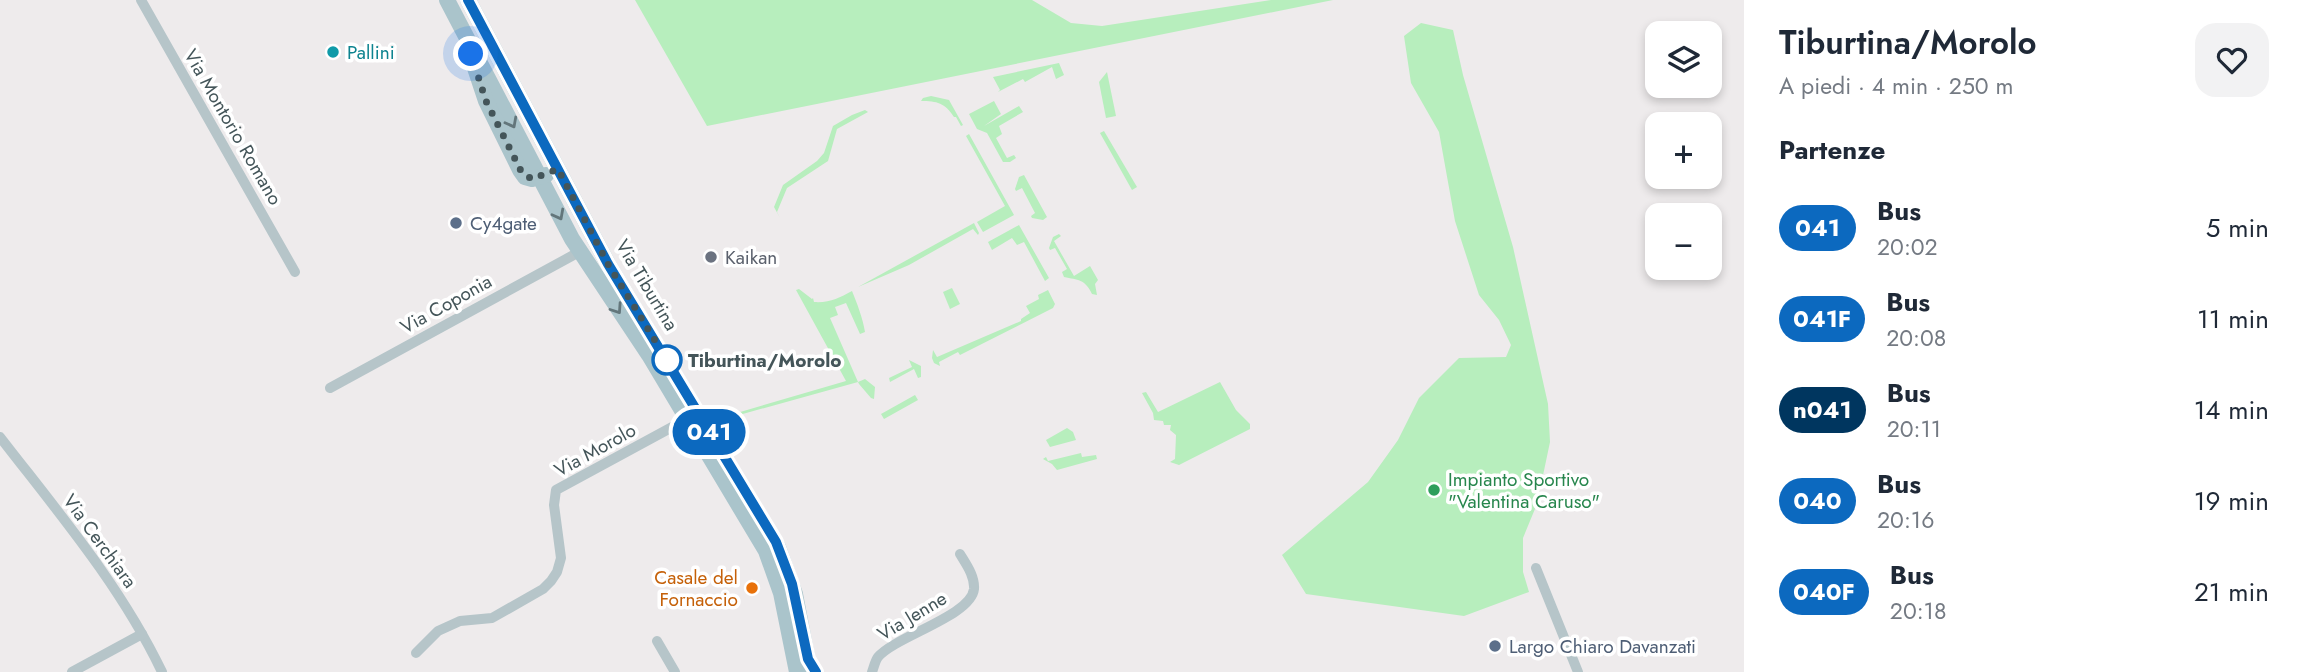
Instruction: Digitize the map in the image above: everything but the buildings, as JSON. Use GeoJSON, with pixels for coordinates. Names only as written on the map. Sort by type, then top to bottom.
{"type":"FeatureCollection","features":[{"type":"Feature","properties":{"kind":"main road"},"geometry":{"type":"LineString","coordinates":[[447,0],[469,41],[481,89],[520,170],[528,179],[558,169]]}},
{"type":"Feature","properties":{"kind":"main road","name":"Via Tiburtina"},"geometry":{"type":"LineString","coordinates":[[468,0],[613,272],[776,542],[792,584],[809,665]]}},
{"type":"Feature","properties":{"kind":"main road","name":"Via Tiburtina"},"geometry":{"type":"LineString","coordinates":[[540,177],[579,252],[649,355],[770,560],[783,601],[797,672]]}},
{"type":"Feature","properties":{"kind":"street","name":"Via Montorio Romano"},"geometry":{"type":"LineString","coordinates":[[141,0],[295,272]]}},
{"type":"Feature","properties":{"kind":"street","name":"Via Coponia"},"geometry":{"type":"LineString","coordinates":[[330,388],[579,252]]}},
{"type":"Feature","properties":{"kind":"street","name":"Via Morolo"},"geometry":{"type":"LineString","coordinates":[[416,653],[438,631],[460,621],[492,618],[547,585],[557,572],[561,558],[554,505],[556,490],[687,419]]}},
{"type":"Feature","properties":{"kind":"street","name":"Via Cerchiara"},"geometry":{"type":"LineString","coordinates":[[0,437],[61,515],[118,595],[162,672]]}},
{"type":"Feature","properties":{"kind":"street","name":"Via Jenne"},"geometry":{"type":"LineString","coordinates":[[872,672],[882,654],[958,610],[970,600],[974,592],[974,581],[960,554]]}},
{"type":"Feature","properties":{"kind":"street"},"geometry":{"type":"LineString","coordinates":[[1536,568],[1578,672]]}},
{"type":"Feature","properties":{"kind":"street"},"geometry":{"type":"LineString","coordinates":[[72,672],[142,634]]}},
{"type":"Feature","properties":{"kind":"street"},"geometry":{"type":"LineString","coordinates":[[657,640],[675,672]]}},
{"type":"Feature","properties":{"kind":"green space"},"geometry":{"type":"Polygon","coordinates":[[[635,0],[1032,0],[1071,23],[1102,26],[1271,0],[1333,0],[707,126],[635,0]]]}},
{"type":"Feature","properties":{"kind":"green space","name":"Impianto Sportivo \"Valentina Caruso\""},"geometry":{"type":"Polygon","coordinates":[[[1421,23],[1453,30],[1463,75],[1513,247],[1548,404],[1550,442],[1537,504],[1523,538],[1523,572],[1529,592],[1464,616],[1306,594],[1282,555],[1368,482],[1398,440],[1419,398],[1459,358],[1506,357],[1511,345],[1499,320],[1479,295],[1455,221],[1439,132],[1411,83],[1404,36],[1421,23]]]}},
{"type":"Feature","properties":{"kind":"green space"},"geometry":{"type":"Polygon","coordinates":[[[1059,63],[1064,75],[1056,79],[1052,67],[1025,82],[1023,79],[998,92],[1000,90],[993,77],[1059,63]]]}},
{"type":"Feature","properties":{"kind":"green space"},"geometry":{"type":"Polygon","coordinates":[[[1107,72],[1116,116],[1106,118],[1099,82],[1107,72]]]}},
{"type":"Feature","properties":{"kind":"green space"},"geometry":{"type":"Polygon","coordinates":[[[931,96],[949,100],[963,125],[961,126],[944,106],[936,102],[921,101],[931,96]]]}},
{"type":"Feature","properties":{"kind":"green space"},"geometry":{"type":"Polygon","coordinates":[[[994,101],[1001,114],[984,126],[1019,106],[1023,112],[999,126],[1002,134],[996,138],[1007,158],[1014,155],[1016,158],[1010,162],[1003,162],[987,133],[977,129],[969,114],[994,101]]]}},
{"type":"Feature","properties":{"kind":"green space"},"geometry":{"type":"Polygon","coordinates":[[[865,110],[868,112],[837,129],[828,161],[787,188],[777,212],[780,218],[774,207],[783,185],[824,153],[833,126],[865,110]]]}},
{"type":"Feature","properties":{"kind":"green space"},"geometry":{"type":"Polygon","coordinates":[[[1104,131],[1137,187],[1132,190],[1100,133],[1104,131]]]}},
{"type":"Feature","properties":{"kind":"green space"},"geometry":{"type":"Polygon","coordinates":[[[969,134],[1014,215],[983,232],[977,222],[1005,206],[966,136],[969,134]]]}},
{"type":"Feature","properties":{"kind":"green space"},"geometry":{"type":"Polygon","coordinates":[[[1024,175],[1047,217],[1043,220],[1032,218],[1035,213],[1022,188],[1016,191],[1015,189],[1019,177],[1024,175]]]}},
{"type":"Feature","properties":{"kind":"green space"},"geometry":{"type":"Polygon","coordinates":[[[974,223],[978,235],[973,229],[909,265],[858,287],[974,223]]]}},
{"type":"Feature","properties":{"kind":"green space"},"geometry":{"type":"Polygon","coordinates":[[[1019,225],[1049,278],[1045,281],[1024,242],[1017,245],[1012,238],[992,250],[988,242],[1019,225]]]}},
{"type":"Feature","properties":{"kind":"green space"},"geometry":{"type":"Polygon","coordinates":[[[1059,234],[1061,236],[1054,241],[1074,276],[1090,266],[1098,280],[1095,284],[1097,295],[1092,294],[1081,281],[1064,277],[1062,272],[1067,269],[1055,248],[1049,248],[1053,237],[1059,234]]]}},
{"type":"Feature","properties":{"kind":"green space"},"geometry":{"type":"Polygon","coordinates":[[[952,288],[960,304],[950,309],[943,292],[952,288]]]}},
{"type":"Feature","properties":{"kind":"green space"},"geometry":{"type":"Polygon","coordinates":[[[799,289],[813,298],[814,302],[830,301],[852,291],[865,332],[860,334],[846,303],[835,307],[838,315],[830,318],[858,382],[732,417],[730,415],[846,381],[796,290],[799,289]]]}},
{"type":"Feature","properties":{"kind":"green space"},"geometry":{"type":"Polygon","coordinates":[[[1048,290],[1055,304],[1053,308],[960,355],[958,352],[939,362],[940,366],[934,363],[933,350],[937,357],[1021,321],[1030,313],[1026,306],[1048,290]]]}},
{"type":"Feature","properties":{"kind":"green space"},"geometry":{"type":"Polygon","coordinates":[[[909,360],[921,366],[921,377],[918,378],[914,369],[890,382],[889,378],[912,367],[909,360]]]}},
{"type":"Feature","properties":{"kind":"green space"},"geometry":{"type":"Polygon","coordinates":[[[865,379],[875,387],[874,399],[858,382],[865,379]]]}},
{"type":"Feature","properties":{"kind":"green space"},"geometry":{"type":"Polygon","coordinates":[[[1220,382],[1236,410],[1250,424],[1250,429],[1179,465],[1170,462],[1175,459],[1176,435],[1170,430],[1171,425],[1154,420],[1142,393],[1146,392],[1158,412],[1220,382]]]}},
{"type":"Feature","properties":{"kind":"green space"},"geometry":{"type":"Polygon","coordinates":[[[915,395],[918,400],[884,419],[881,414],[915,395]]]}},
{"type":"Feature","properties":{"kind":"green space"},"geometry":{"type":"Polygon","coordinates":[[[1067,428],[1073,432],[1076,440],[1050,447],[1046,440],[1067,428]]]}},
{"type":"Feature","properties":{"kind":"green space"},"geometry":{"type":"Polygon","coordinates":[[[1081,453],[1082,457],[1096,455],[1097,459],[1057,470],[1043,459],[1046,457],[1048,461],[1081,453]]]}},
{"type":"Feature","properties":{"kind":"bus line","name":"041"},"geometry":{"type":"LineString","coordinates":[[468,0],[608,264],[776,542],[792,584],[808,659],[816,672]]}},
{"type":"Feature","properties":{"kind":"place","name":"Pallini"},"geometry":{"type":"Point","coordinates":[333,52]}},
{"type":"Feature","properties":{"kind":"place","name":"Cy4gate"},"geometry":{"type":"Point","coordinates":[456,223]}},
{"type":"Feature","properties":{"kind":"place","name":"Kaikan"},"geometry":{"type":"Point","coordinates":[711,257]}},
{"type":"Feature","properties":{"kind":"place","name":"Tiburtina/Morolo"},"geometry":{"type":"Point","coordinates":[667,360]}},
{"type":"Feature","properties":{"kind":"place","name":"Impianto Sportivo \"Valentina Caruso\""},"geometry":{"type":"Point","coordinates":[1434,490]}},
{"type":"Feature","properties":{"kind":"place","name":"Casale del Fornaccio"},"geometry":{"type":"Point","coordinates":[752,588]}},
{"type":"Feature","properties":{"kind":"place","name":"Largo Chiaro Davanzati"},"geometry":{"type":"Point","coordinates":[1495,646]}},
{"type":"Feature","properties":{"kind":"route"},"geometry":{"type":"LineString","coordinates":[[471,54],[486,101],[522,173],[532,179],[558,169],[608,264],[667,360]]}}]}
